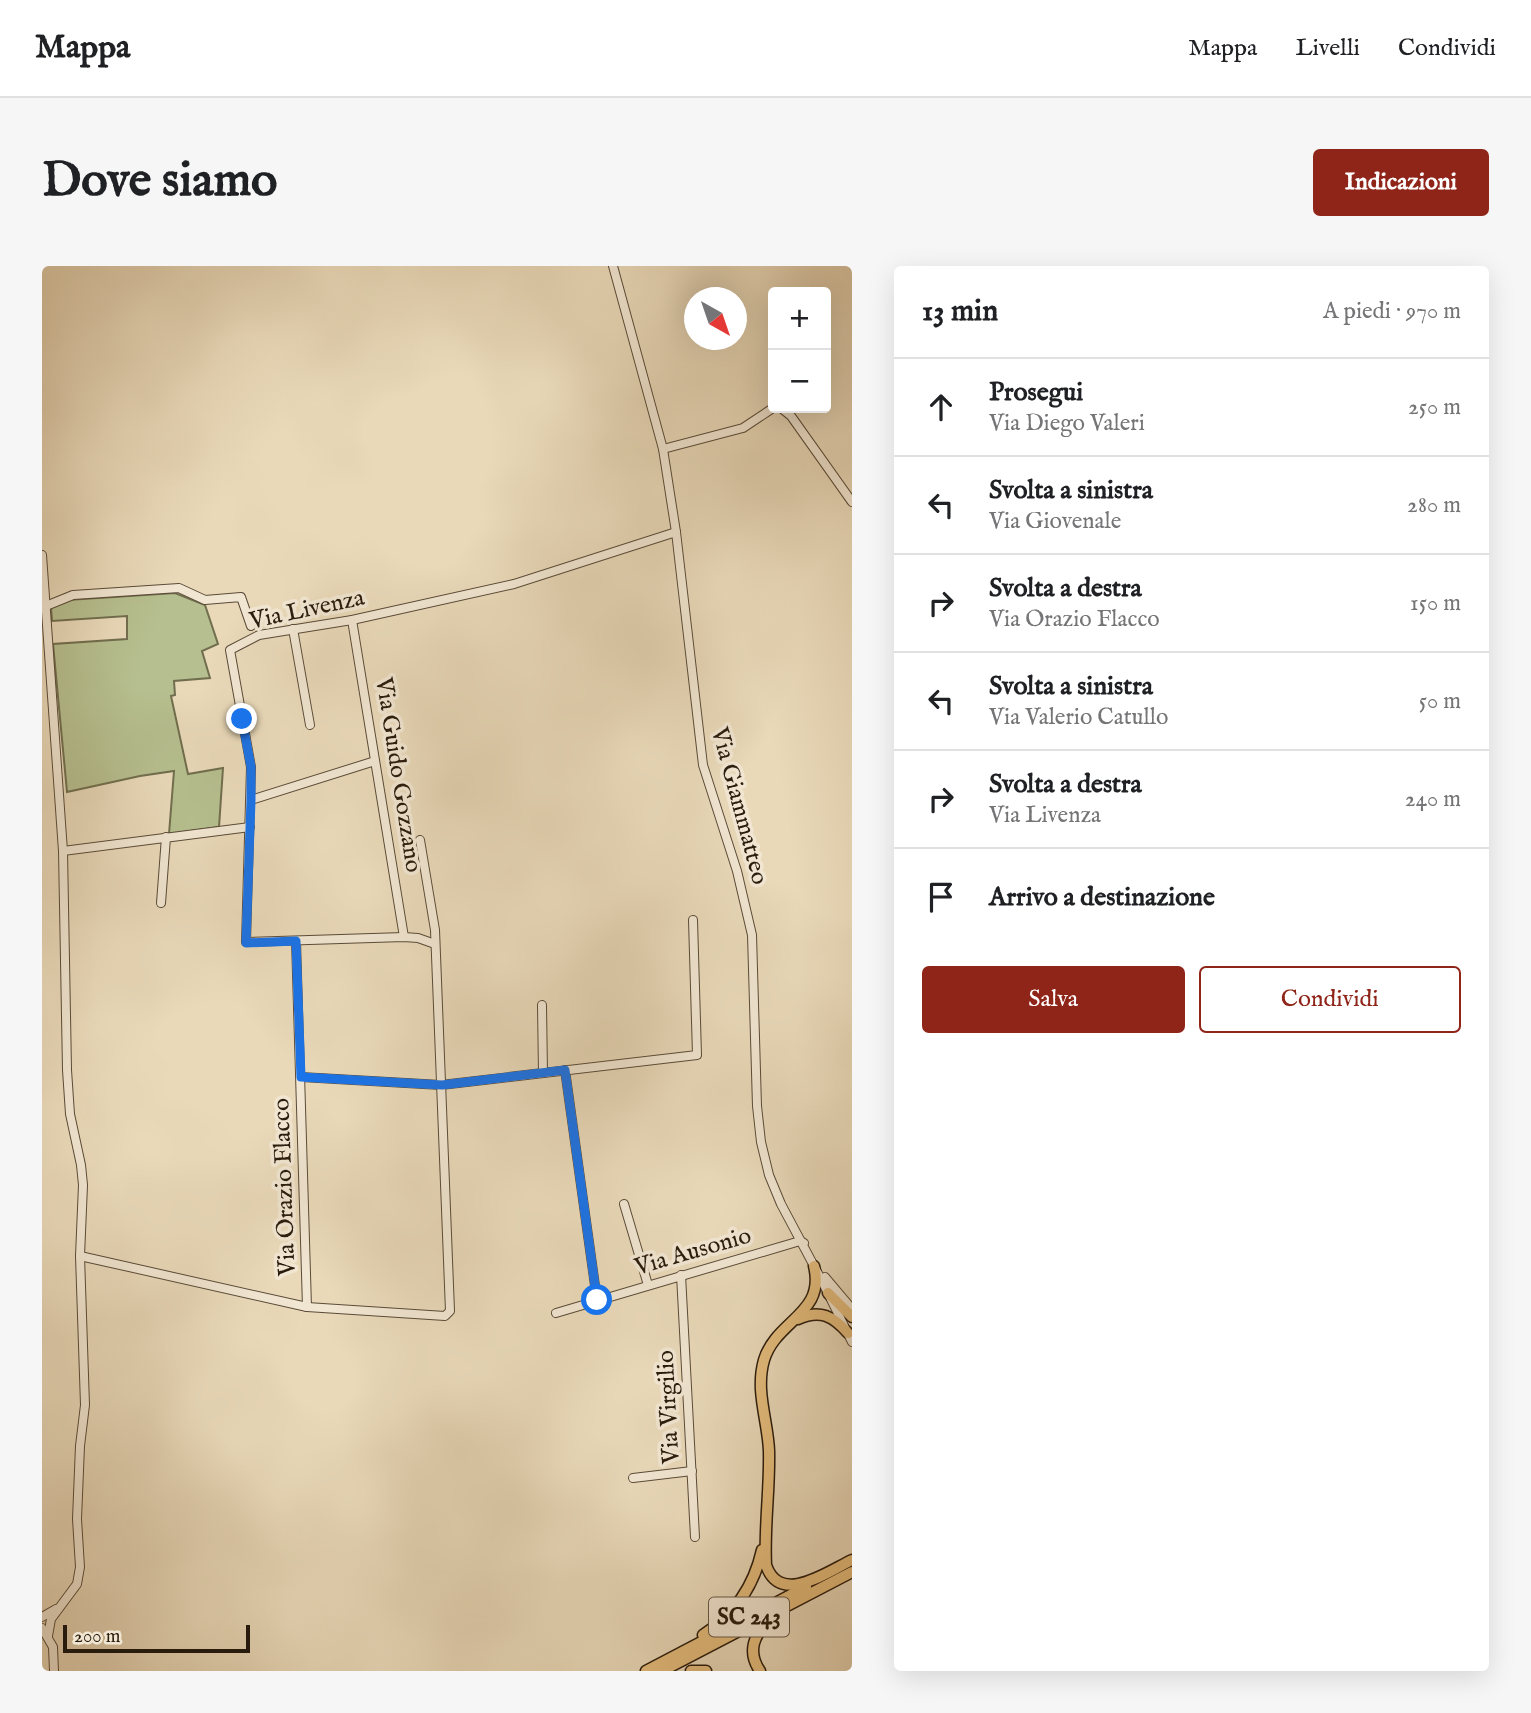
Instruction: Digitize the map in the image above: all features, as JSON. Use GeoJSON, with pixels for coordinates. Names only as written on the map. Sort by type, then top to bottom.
{"type":"FeatureCollection","features":[{"type":"Feature","properties":{"kind":"highway"},"geometry":{"type":"LineString","coordinates":[[814,1266],[817,1282],[812,1300],[802,1314],[776,1337],[767,1353],[761,1376],[769,1441],[766,1565],[772,1577],[782,1585],[803,1584],[852,1562]]}},
{"type":"Feature","properties":{"kind":"highway"},"geometry":{"type":"LineString","coordinates":[[828,1293],[852,1317]]}},
{"type":"Feature","properties":{"kind":"highway"},"geometry":{"type":"LineString","coordinates":[[787,1326],[805,1316],[821,1313],[838,1322],[850,1338]]}},
{"type":"Feature","properties":{"kind":"highway"},"geometry":{"type":"LineString","coordinates":[[653,1670],[661,1658],[713,1628],[736,1606],[754,1577],[766,1534]]}},
{"type":"Feature","properties":{"kind":"highway","name":"SC 243"},"geometry":{"type":"LineString","coordinates":[[653,1670],[852,1562]]}},
{"type":"Feature","properties":{"kind":"highway"},"geometry":{"type":"LineString","coordinates":[[760,1671],[753,1658],[754,1639],[758,1632],[847,1575]]}},
{"type":"Feature","properties":{"kind":"highway","name":"SC 243"},"geometry":{"type":"LineString","coordinates":[[653,1670],[847,1575]]}},
{"type":"Feature","properties":{"kind":"highway"},"geometry":{"type":"LineString","coordinates":[[691,1671],[706,1671]]}},
{"type":"Feature","properties":{"kind":"street","name":"Via Giammatteo"},"geometry":{"type":"LineString","coordinates":[[613,266],[663,449],[676,532],[703,765],[737,871],[752,935],[757,1106],[761,1142],[775,1190],[850,1338]]}},
{"type":"Feature","properties":{"kind":"street"},"geometry":{"type":"LineString","coordinates":[[663,449],[743,428],[768,411]]}},
{"type":"Feature","properties":{"kind":"street"},"geometry":{"type":"LineString","coordinates":[[787,413],[852,502]]}},
{"type":"Feature","properties":{"kind":"street","name":"Via Livenza"},"geometry":{"type":"LineString","coordinates":[[296,941],[246,943],[251,767],[230,650],[259,635],[352,620],[514,584],[676,532]]}},
{"type":"Feature","properties":{"kind":"street"},"geometry":{"type":"LineString","coordinates":[[42,555],[63,851],[67,1070],[70,1114],[83,1185],[80,1256],[85,1405],[80,1446],[77,1519],[80,1567],[77,1584],[51,1619],[48,1636]]}},
{"type":"Feature","properties":{"kind":"street"},"geometry":{"type":"LineString","coordinates":[[46,606],[73,595],[179,588],[205,600],[241,597],[251,626]]}},
{"type":"Feature","properties":{"kind":"street","name":"Via Guido Gozzano"},"geometry":{"type":"LineString","coordinates":[[352,620],[404,937]]}},
{"type":"Feature","properties":{"kind":"street"},"geometry":{"type":"LineString","coordinates":[[293,629],[310,725]]}},
{"type":"Feature","properties":{"kind":"street"},"geometry":{"type":"LineString","coordinates":[[251,800],[375,761]]}},
{"type":"Feature","properties":{"kind":"street"},"geometry":{"type":"LineString","coordinates":[[63,851],[250,827]]}},
{"type":"Feature","properties":{"kind":"street"},"geometry":{"type":"LineString","coordinates":[[161,903],[166,837]]}},
{"type":"Feature","properties":{"kind":"street"},"geometry":{"type":"LineString","coordinates":[[80,1256],[307,1307],[445,1316],[450,1311],[435,944],[420,841]]}},
{"type":"Feature","properties":{"kind":"street"},"geometry":{"type":"LineString","coordinates":[[301,1077],[442,1085],[697,1055],[693,920]]}},
{"type":"Feature","properties":{"kind":"street"},"geometry":{"type":"LineString","coordinates":[[296,941],[404,937],[418,938],[435,944]]}},
{"type":"Feature","properties":{"kind":"street","name":"Via Orazio Flacco"},"geometry":{"type":"LineString","coordinates":[[296,941],[307,1307]]}},
{"type":"Feature","properties":{"kind":"street"},"geometry":{"type":"LineString","coordinates":[[542,1004],[543,1073]]}},
{"type":"Feature","properties":{"kind":"street"},"geometry":{"type":"LineString","coordinates":[[565,1070],[597,1300]]}},
{"type":"Feature","properties":{"kind":"street"},"geometry":{"type":"LineString","coordinates":[[624,1204],[648,1285]]}},
{"type":"Feature","properties":{"kind":"street"},"geometry":{"type":"LineString","coordinates":[[800,1241],[806,1244],[834,1290],[852,1309]]}},
{"type":"Feature","properties":{"kind":"street","name":"Via Ausonio"},"geometry":{"type":"LineString","coordinates":[[556,1313],[800,1241]]}},
{"type":"Feature","properties":{"kind":"street","name":"Via Virgilio"},"geometry":{"type":"LineString","coordinates":[[681,1275],[695,1537]]}},
{"type":"Feature","properties":{"kind":"street"},"geometry":{"type":"LineString","coordinates":[[633,1478],[692,1471]]}},
{"type":"Feature","properties":{"kind":"street"},"geometry":{"type":"LineString","coordinates":[[42,1617],[58,1607]]}},
{"type":"Feature","properties":{"kind":"street"},"geometry":{"type":"LineString","coordinates":[[42,1628],[53,1647],[54,1671]]}},
{"type":"Feature","properties":{"kind":"green space"},"geometry":{"type":"Polygon","coordinates":[[[175,593],[205,605],[218,644],[202,651],[210,678],[174,681],[175,695],[171,696],[188,774],[223,768],[219,827],[169,834],[174,771],[67,792],[53,644],[127,639],[127,616],[52,621],[51,608],[67,600],[175,593]]]}},
{"type":"Feature","properties":{"kind":"route"},"geometry":{"type":"LineString","coordinates":[[242,719],[251,767],[246,943],[296,941],[301,1077],[442,1085],[565,1070],[597,1300]]}}]}
